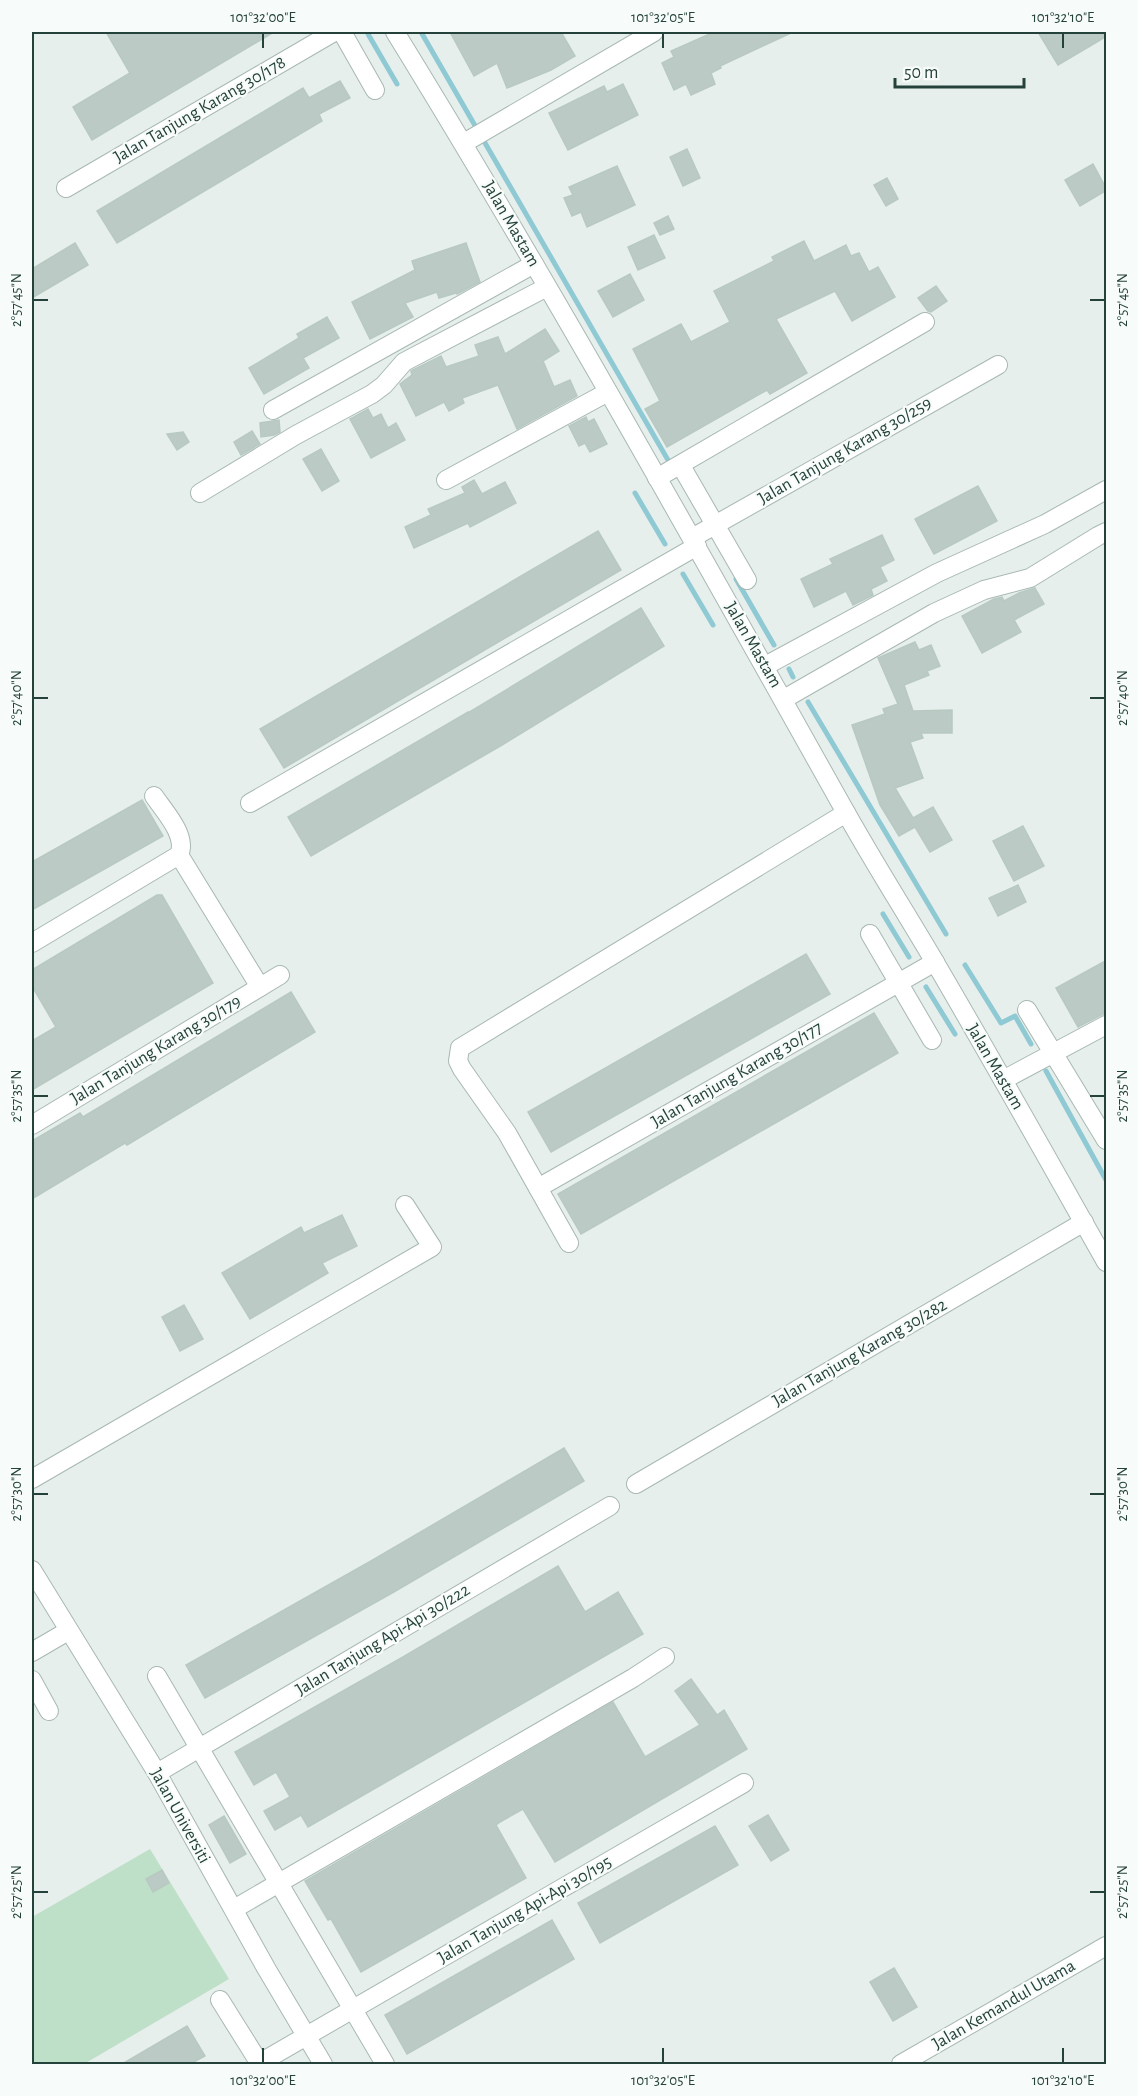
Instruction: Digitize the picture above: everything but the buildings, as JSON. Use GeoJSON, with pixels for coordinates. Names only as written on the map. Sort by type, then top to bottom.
{"type":"FeatureCollection","features":[{"type":"Feature","properties":{"kind":"street","name":"Jalan Tanjung Karang 30/178"},"geometry":{"type":"LineString","coordinates":[[66,188],[334,32]]}},
{"type":"Feature","properties":{"kind":"street"},"geometry":{"type":"LineString","coordinates":[[342,32],[375,90]]}},
{"type":"Feature","properties":{"kind":"street","name":"Jalan Mastam"},"geometry":{"type":"LineString","coordinates":[[394,32],[468,141],[534,264],[660,476],[846,813],[935,962],[1107,1262]]}},
{"type":"Feature","properties":{"kind":"street"},"geometry":{"type":"LineString","coordinates":[[468,141],[654,32]]}},
{"type":"Feature","properties":{"kind":"street"},"geometry":{"type":"LineString","coordinates":[[273,410],[534,264]]}},
{"type":"Feature","properties":{"kind":"street"},"geometry":{"type":"LineString","coordinates":[[200,493],[296,435],[372,394],[384,385],[404,362],[548,287]]}},
{"type":"Feature","properties":{"kind":"street"},"geometry":{"type":"LineString","coordinates":[[660,476],[684,466],[925,322]]}},
{"type":"Feature","properties":{"kind":"street","name":"Jalan Tanjung Karang 30/259"},"geometry":{"type":"LineString","coordinates":[[250,803],[695,542],[715,525],[998,365]]}},
{"type":"Feature","properties":{"kind":"street"},"geometry":{"type":"LineString","coordinates":[[446,480],[608,392]]}},
{"type":"Feature","properties":{"kind":"street"},"geometry":{"type":"LineString","coordinates":[[684,466],[747,580]]}},
{"type":"Feature","properties":{"kind":"street"},"geometry":{"type":"LineString","coordinates":[[765,666],[937,573],[1045,524],[1107,490]]}},
{"type":"Feature","properties":{"kind":"street"},"geometry":{"type":"LineString","coordinates":[[784,699],[934,613],[984,590],[1030,578],[1107,532]]}},
{"type":"Feature","properties":{"kind":"street"},"geometry":{"type":"LineString","coordinates":[[154,796],[174,827],[181,851],[260,987]]}},
{"type":"Feature","properties":{"kind":"street"},"geometry":{"type":"LineString","coordinates":[[569,1243],[507,1133],[462,1069],[458,1061],[460,1048],[846,813]]}},
{"type":"Feature","properties":{"kind":"street"},"geometry":{"type":"LineString","coordinates":[[32,943],[181,851]]}},
{"type":"Feature","properties":{"kind":"street"},"geometry":{"type":"LineString","coordinates":[[870,934],[932,1040]]}},
{"type":"Feature","properties":{"kind":"street","name":"Jalan Tanjung Karang 30/177"},"geometry":{"type":"LineString","coordinates":[[538,1188],[935,962]]}},
{"type":"Feature","properties":{"kind":"street","name":"Jalan Tanjung Karang 30/179"},"geometry":{"type":"LineString","coordinates":[[32,1125],[280,975]]}},
{"type":"Feature","properties":{"kind":"street"},"geometry":{"type":"LineString","coordinates":[[1028,1010],[1107,1140]]}},
{"type":"Feature","properties":{"kind":"street"},"geometry":{"type":"LineString","coordinates":[[1003,1080],[1107,1024]]}},
{"type":"Feature","properties":{"kind":"street"},"geometry":{"type":"LineString","coordinates":[[32,1479],[432,1247],[405,1205]]}},
{"type":"Feature","properties":{"kind":"street","name":"Jalan Tanjung Karang 30/282"},"geometry":{"type":"LineString","coordinates":[[636,1484],[1084,1222]]}},
{"type":"Feature","properties":{"kind":"street","name":"Jalan Tanjung Api-Api 30/222"},"geometry":{"type":"LineString","coordinates":[[157,1773],[610,1506]]}},
{"type":"Feature","properties":{"kind":"street","name":"Jalan Universiti"},"geometry":{"type":"LineString","coordinates":[[32,1570],[157,1773],[323,2064]]}},
{"type":"Feature","properties":{"kind":"street"},"geometry":{"type":"LineString","coordinates":[[32,1652],[68,1631]]}},
{"type":"Feature","properties":{"kind":"street"},"geometry":{"type":"LineString","coordinates":[[234,1909],[633,1678],[665,1657]]}},
{"type":"Feature","properties":{"kind":"street"},"geometry":{"type":"LineString","coordinates":[[157,1676],[385,2064]]}},
{"type":"Feature","properties":{"kind":"street"},"geometry":{"type":"LineString","coordinates":[[32,1680],[49,1711]]}},
{"type":"Feature","properties":{"kind":"street","name":"Jalan Tanjung Api-Api 30/195"},"geometry":{"type":"LineString","coordinates":[[259,2064],[744,1783]]}},
{"type":"Feature","properties":{"kind":"street","name":"Jalan Kemandul Utama"},"geometry":{"type":"LineString","coordinates":[[901,2064],[1107,1946]]}},
{"type":"Feature","properties":{"kind":"street"},"geometry":{"type":"LineString","coordinates":[[220,2000],[259,2064]]}},
{"type":"Feature","properties":{"kind":"green space"},"geometry":{"type":"Polygon","coordinates":[[[150,1849],[229,1979],[84,2064],[32,2064],[32,1917],[150,1849]]]}},
{"type":"Feature","properties":{"kind":"waterway"},"geometry":{"type":"LineString","coordinates":[[421,32],[672,467]]}},
{"type":"Feature","properties":{"kind":"waterway"},"geometry":{"type":"LineString","coordinates":[[368,34],[397,84]]}},
{"type":"Feature","properties":{"kind":"waterway"},"geometry":{"type":"LineString","coordinates":[[635,493],[665,544]]}},
{"type":"Feature","properties":{"kind":"waterway"},"geometry":{"type":"LineString","coordinates":[[683,574],[713,625]]}},
{"type":"Feature","properties":{"kind":"waterway"},"geometry":{"type":"LineString","coordinates":[[736,579],[774,645]]}},
{"type":"Feature","properties":{"kind":"waterway"},"geometry":{"type":"LineString","coordinates":[[789,669],[793,677]]}},
{"type":"Feature","properties":{"kind":"waterway"},"geometry":{"type":"LineString","coordinates":[[808,702],[946,934]]}},
{"type":"Feature","properties":{"kind":"waterway"},"geometry":{"type":"LineString","coordinates":[[883,914],[909,957]]}},
{"type":"Feature","properties":{"kind":"waterway"},"geometry":{"type":"LineString","coordinates":[[965,965],[1001,1023],[1015,1016],[1031,1044]]}},
{"type":"Feature","properties":{"kind":"waterway"},"geometry":{"type":"LineString","coordinates":[[926,987],[955,1034]]}},
{"type":"Feature","properties":{"kind":"waterway"},"geometry":{"type":"LineString","coordinates":[[1046,1071],[1106,1180]]}}]}
